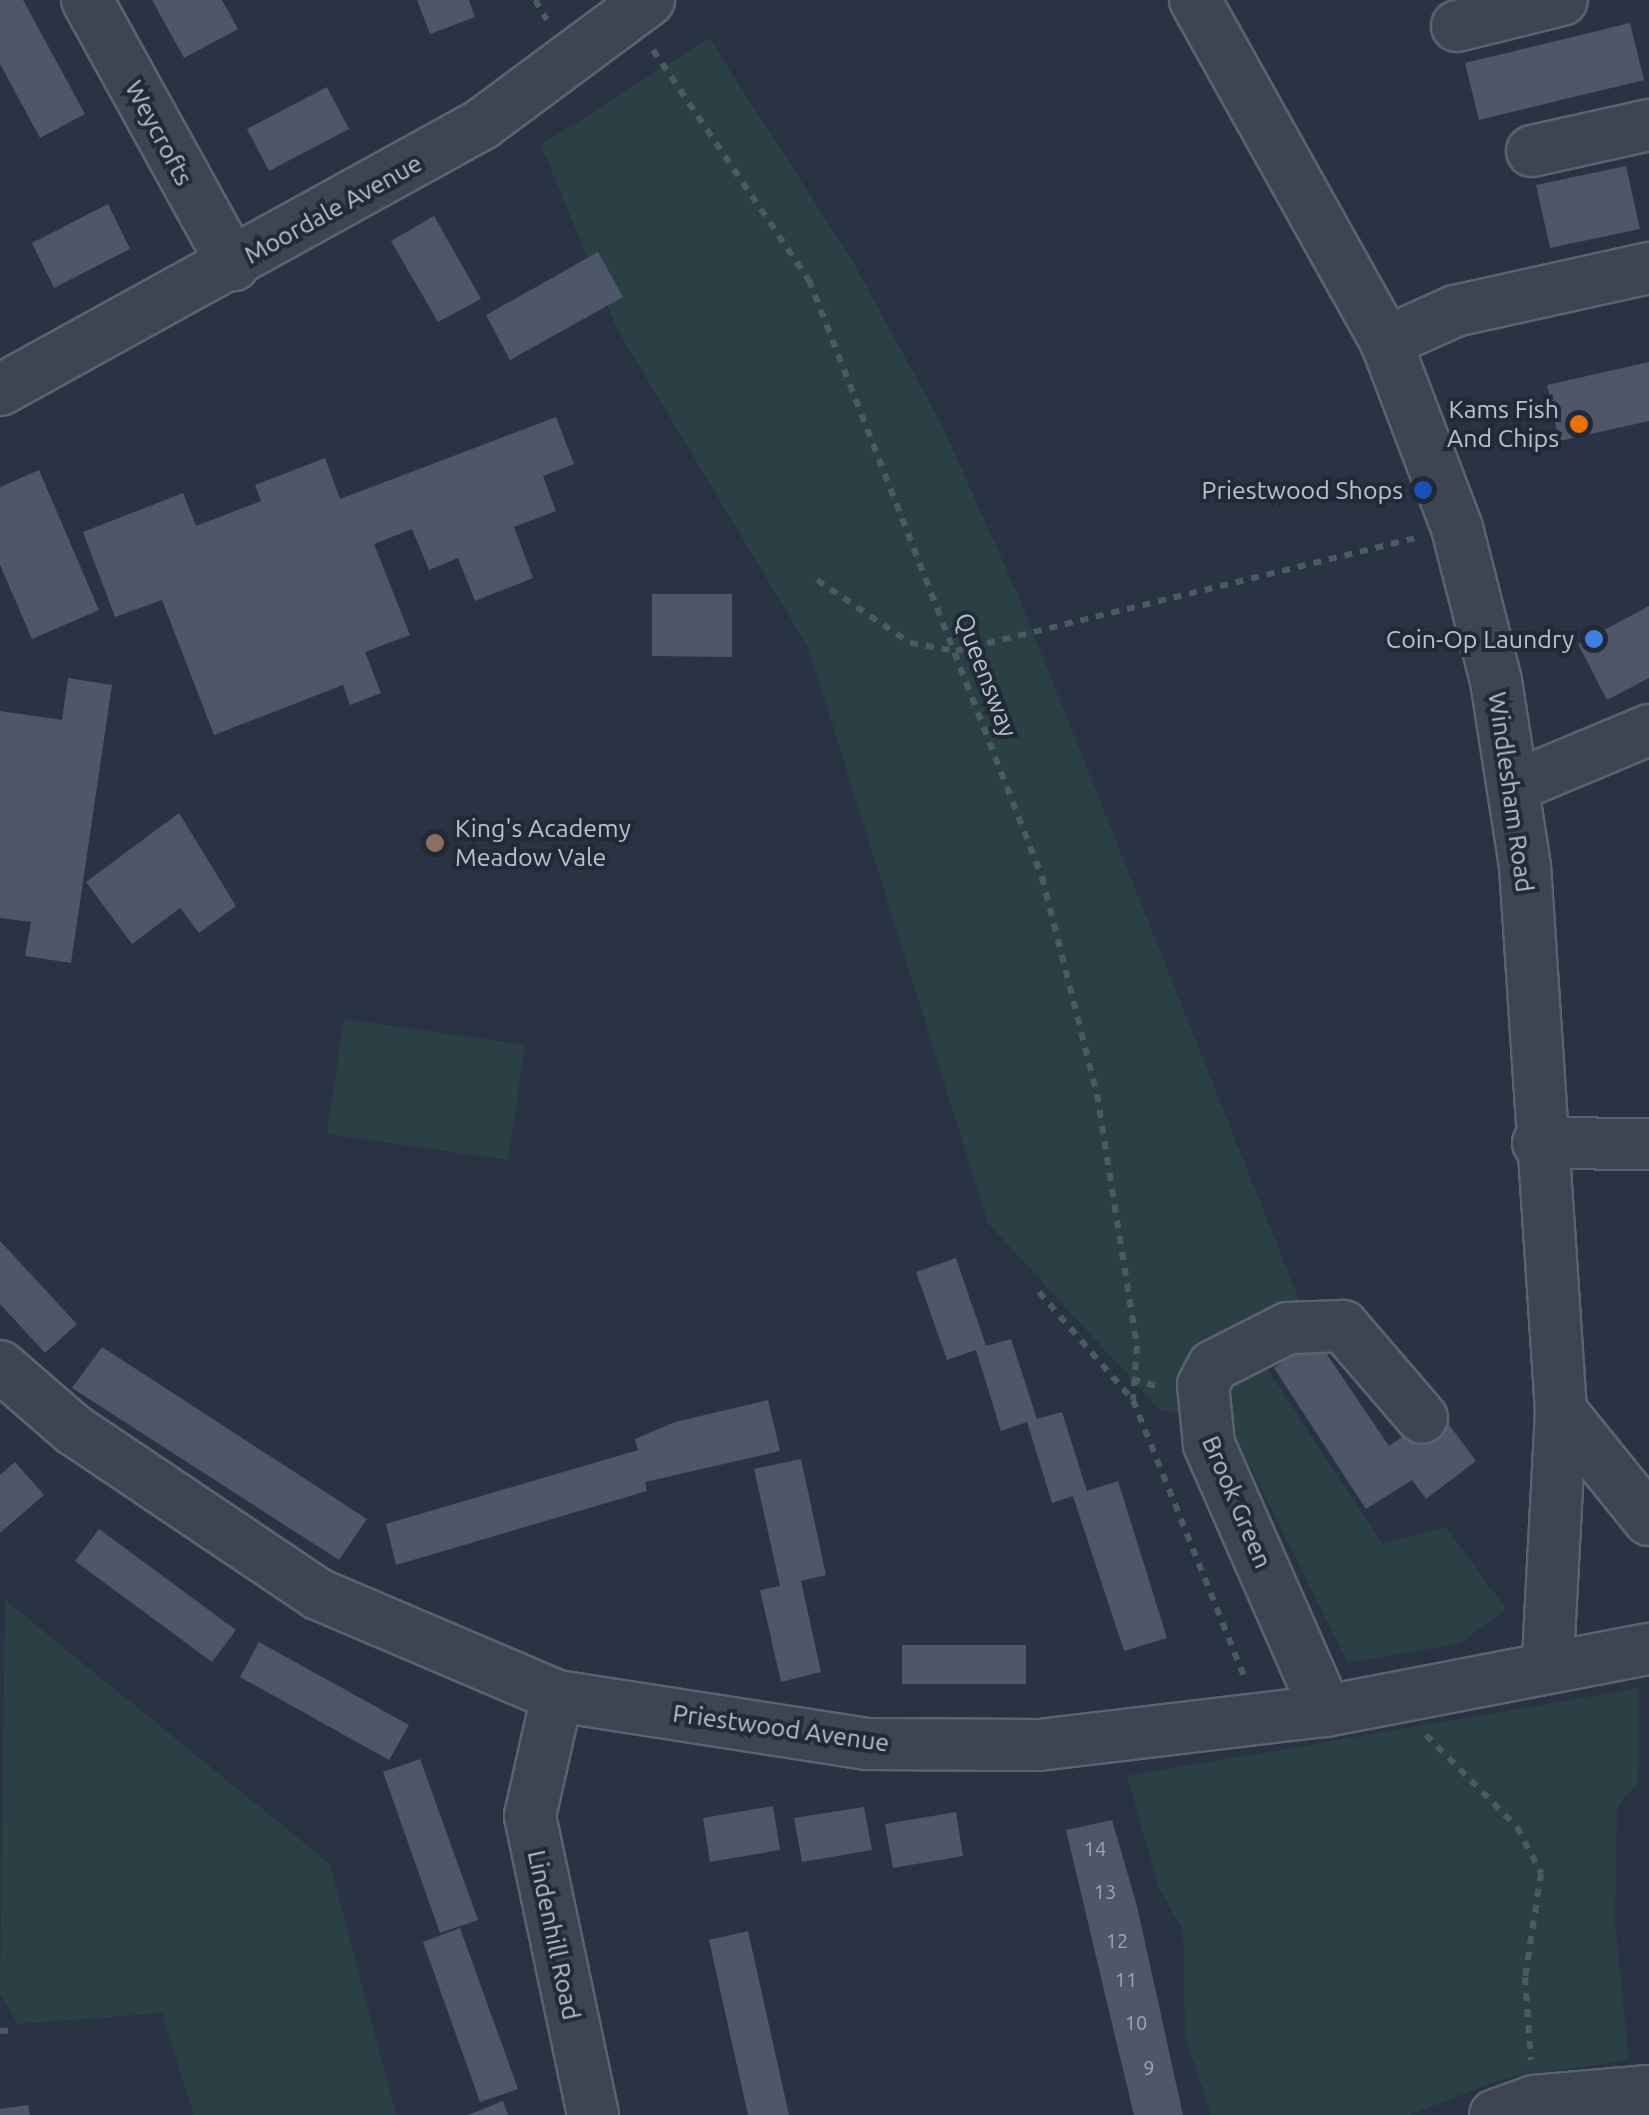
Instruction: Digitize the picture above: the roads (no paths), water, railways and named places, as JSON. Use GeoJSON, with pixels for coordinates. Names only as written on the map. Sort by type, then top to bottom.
{"type":"FeatureCollection","features":[{"type":"Feature","properties":{"kind":"street","name":"Weycrofts"},"geometry":{"type":"LineString","coordinates":[[88,0],[233,264]]}},
{"type":"Feature","properties":{"kind":"street","name":"Windlesham Road"},"geometry":{"type":"LineString","coordinates":[[1195,0],[1386,342],[1457,528],[1515,786],[1538,1143],[1561,1412],[1548,1664]]}},
{"type":"Feature","properties":{"kind":"street"},"geometry":{"type":"LineString","coordinates":[[1457,26],[1562,0]]}},
{"type":"Feature","properties":{"kind":"street","name":"Moordale Avenue"},"geometry":{"type":"LineString","coordinates":[[0,390],[482,124],[648,20]]}},
{"type":"Feature","properties":{"kind":"street"},"geometry":{"type":"LineString","coordinates":[[1532,151],[1649,125]]}},
{"type":"Feature","properties":{"kind":"street"},"geometry":{"type":"LineString","coordinates":[[1386,342],[1455,311],[1649,268]]}},
{"type":"Feature","properties":{"kind":"street"},"geometry":{"type":"LineString","coordinates":[[1515,786],[1649,730]]}},
{"type":"Feature","properties":{"kind":"street"},"geometry":{"type":"LineString","coordinates":[[1538,1143],[1649,1144]]}},
{"type":"Feature","properties":{"kind":"street","name":"Brook Green"},"geometry":{"type":"LineString","coordinates":[[1326,1711],[1210,1444],[1204,1385],[1213,1366],[1288,1328],[1344,1326],[1422,1418]]}},
{"type":"Feature","properties":{"kind":"street","name":"Priestwood Avenue"},"geometry":{"type":"LineString","coordinates":[[6,1385],[318,1594],[557,1696],[867,1744],[1160,1736],[1326,1711],[1548,1664],[1649,1649]]}},
{"type":"Feature","properties":{"kind":"street"},"geometry":{"type":"LineString","coordinates":[[1561,1412],[1649,1520]]}},
{"type":"Feature","properties":{"kind":"street","name":"Lindenhill Road"},"geometry":{"type":"LineString","coordinates":[[557,1696],[530,1816],[593,2115]]}},
{"type":"Feature","properties":{"kind":"street"},"geometry":{"type":"LineString","coordinates":[[1522,2110],[1649,2091]]}},
{"type":"Feature","properties":{"kind":"place","name":"Kams Fish And Chips"},"geometry":{"type":"Point","coordinates":[1579,424]}},
{"type":"Feature","properties":{"kind":"place","name":"Priestwood Shops"},"geometry":{"type":"Point","coordinates":[1423,490]}},
{"type":"Feature","properties":{"kind":"place","name":"Coin-Op Laundry"},"geometry":{"type":"Point","coordinates":[1594,639]}},
{"type":"Feature","properties":{"kind":"place","name":"King's Academy Meadow Vale"},"geometry":{"type":"Point","coordinates":[435,843]}}]}
